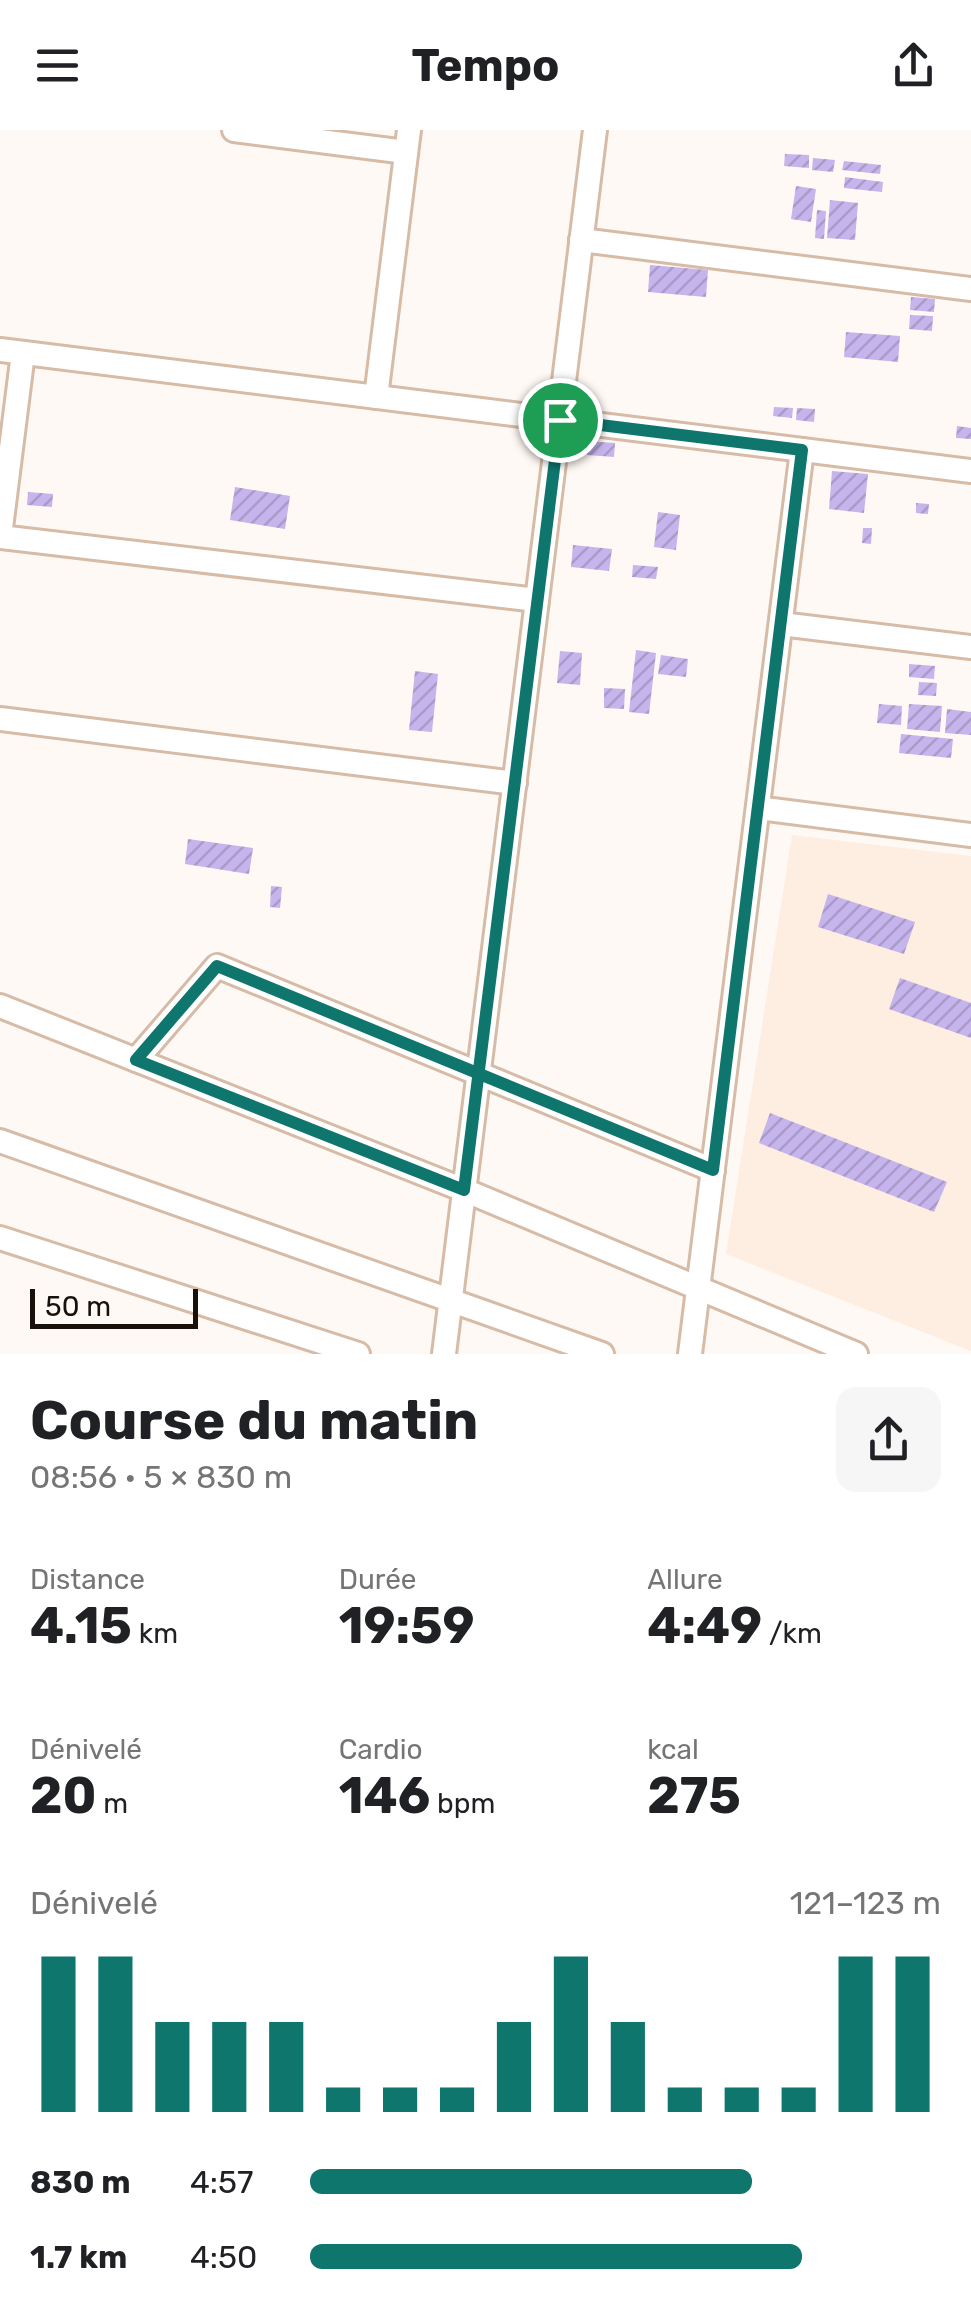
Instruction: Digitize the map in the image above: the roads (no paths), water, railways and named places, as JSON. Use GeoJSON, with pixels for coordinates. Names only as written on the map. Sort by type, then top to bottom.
{"type":"FeatureCollection","features":[{"type":"Feature","properties":{"kind":"street"},"geometry":{"type":"LineString","coordinates":[[234,130],[408,141],[376,397]]}},
{"type":"Feature","properties":{"kind":"street"},"geometry":{"type":"LineString","coordinates":[[444,1354],[595,130]]}},
{"type":"Feature","properties":{"kind":"street"},"geometry":{"type":"LineString","coordinates":[[581,240],[971,289]]}},
{"type":"Feature","properties":{"kind":"street"},"geometry":{"type":"LineString","coordinates":[[537,600],[0,537],[12,351],[971,471]]}},
{"type":"Feature","properties":{"kind":"street"},"geometry":{"type":"LineString","coordinates":[[690,1354],[802,450]]}},
{"type":"Feature","properties":{"kind":"street"},"geometry":{"type":"LineString","coordinates":[[781,624],[971,647]]}},
{"type":"Feature","properties":{"kind":"street"},"geometry":{"type":"LineString","coordinates":[[0,718],[514,783]]}},
{"type":"Feature","properties":{"kind":"street"},"geometry":{"type":"LineString","coordinates":[[758,808],[971,835]]}},
{"type":"Feature","properties":{"kind":"street"},"geometry":{"type":"LineString","coordinates":[[136,1060],[217,966],[713,1170]]}},
{"type":"Feature","properties":{"kind":"street"},"geometry":{"type":"LineString","coordinates":[[0,1006],[464,1190],[856,1354]]}},
{"type":"Feature","properties":{"kind":"street"},"geometry":{"type":"LineString","coordinates":[[0,1140],[602,1354]]}},
{"type":"Feature","properties":{"kind":"street"},"geometry":{"type":"LineString","coordinates":[[0,1238],[358,1354]]}}]}
